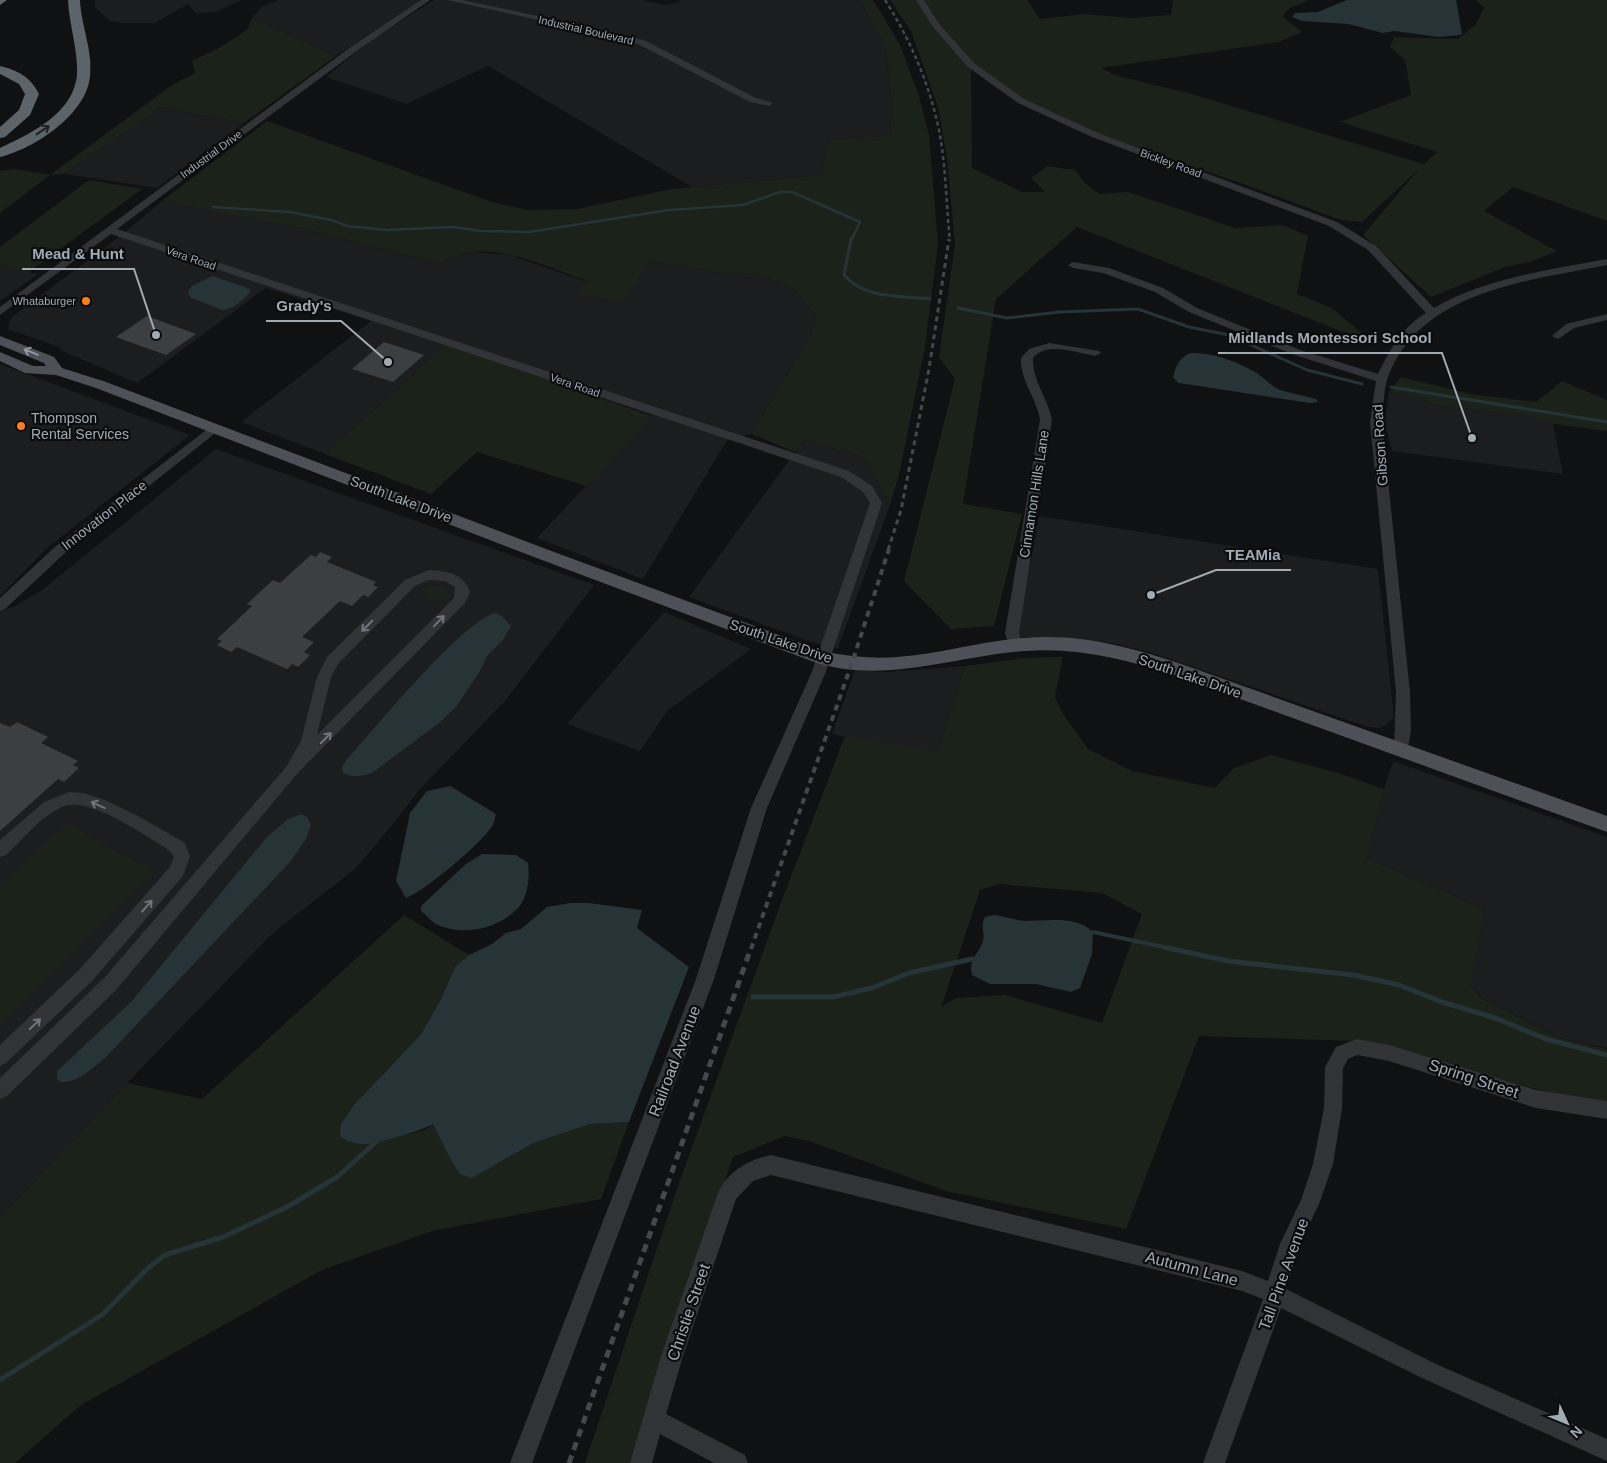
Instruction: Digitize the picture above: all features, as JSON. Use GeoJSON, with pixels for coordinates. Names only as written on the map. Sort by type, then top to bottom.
{"type":"FeatureCollection","features":[{"type":"Feature","properties":{"kind":"highway"},"geometry":{"type":"LineString","coordinates":[[0,153],[50,125],[67,111],[80,93],[84,75],[74,0]]}},
{"type":"Feature","properties":{"kind":"highway"},"geometry":{"type":"LineString","coordinates":[[0,70],[14,74],[26,82],[32,94],[26,112],[0,134]]}},
{"type":"Feature","properties":{"kind":"main road","name":"South Lake Drive"},"geometry":{"type":"LineString","coordinates":[[0,340],[49,360],[57,371]]}},
{"type":"Feature","properties":{"kind":"main road","name":"South Lake Drive"},"geometry":{"type":"LineString","coordinates":[[0,356],[30,370],[57,371],[214,428],[540,553],[823,658],[852,664],[901,665],[1015,645],[1068,644],[1128,654],[1607,824]]}},
{"type":"Feature","properties":{"kind":"street","name":"Industrial Drive"},"geometry":{"type":"LineString","coordinates":[[0,312],[355,48],[426,0]]}},
{"type":"Feature","properties":{"kind":"street","name":"Industrial Boulevard"},"geometry":{"type":"LineString","coordinates":[[451,0],[609,33],[643,43],[752,100],[769,103]]}},
{"type":"Feature","properties":{"kind":"street","name":"Bickley Road"},"geometry":{"type":"LineString","coordinates":[[920,0],[936,25],[971,66],[1021,102],[1095,135],[1333,224],[1372,248],[1432,312]]}},
{"type":"Feature","properties":{"kind":"street","name":"Vera Road"},"geometry":{"type":"LineString","coordinates":[[109,230],[742,439],[852,478],[868,490],[876,504],[823,658]]}},
{"type":"Feature","properties":{"kind":"street","name":"Gibson Road"},"geometry":{"type":"LineString","coordinates":[[1402,750],[1404,730],[1403,692],[1376,422],[1377,393],[1380,378],[1387,361],[1404,337],[1432,312],[1468,295],[1493,286],[1607,262]]}},
{"type":"Feature","properties":{"kind":"street"},"geometry":{"type":"LineString","coordinates":[[1073,265],[1105,270],[1159,290],[1193,310],[1296,352],[1361,374],[1380,378]]}},
{"type":"Feature","properties":{"kind":"street"},"geometry":{"type":"LineString","coordinates":[[1558,336],[1570,326],[1607,317]]}},
{"type":"Feature","properties":{"kind":"street"},"geometry":{"type":"LineString","coordinates":[[1028,339],[1040,348],[1058,346],[1095,353]]}},
{"type":"Feature","properties":{"kind":"street","name":"Cinnamon Hills Lane"},"geometry":{"type":"LineString","coordinates":[[1015,645],[1012,633],[1046,420],[1044,409],[1028,374],[1027,358],[1040,348]]}},
{"type":"Feature","properties":{"kind":"street","name":"Innovation Place"},"geometry":{"type":"LineString","coordinates":[[0,606],[61,549],[214,428]]}},
{"type":"Feature","properties":{"kind":"street"},"geometry":{"type":"LineString","coordinates":[[0,1090],[110,984],[291,771],[460,600],[463,592],[458,582],[448,576],[436,574],[414,581],[332,660],[324,677],[308,742],[291,771]]}},
{"type":"Feature","properties":{"kind":"street","name":"Railroad Avenue"},"geometry":{"type":"LineString","coordinates":[[521,1463],[705,978],[759,808],[823,658]]}},
{"type":"Feature","properties":{"kind":"street"},"geometry":{"type":"LineString","coordinates":[[0,850],[50,807],[63,800],[72,798],[87,799],[119,814],[179,848],[182,856],[177,871],[94,966],[0,1057]]}},
{"type":"Feature","properties":{"kind":"street","name":"Spring Street"},"geometry":{"type":"LineString","coordinates":[[1342,1053],[1357,1047],[1389,1053],[1536,1099],[1607,1110]]}},
{"type":"Feature","properties":{"kind":"street","name":"Tall Pine Avenue"},"geometry":{"type":"LineString","coordinates":[[1214,1463],[1275,1294],[1290,1244],[1309,1204],[1323,1164],[1332,1115],[1334,1067],[1342,1053]]}},
{"type":"Feature","properties":{"kind":"street","name":"Autumn Lane"},"geometry":{"type":"LineString","coordinates":[[751,1170],[779,1166],[1207,1271],[1275,1294],[1429,1371],[1607,1450]]}},
{"type":"Feature","properties":{"kind":"street","name":"Christie Street"},"geometry":{"type":"LineString","coordinates":[[641,1463],[672,1356],[728,1193],[741,1176],[751,1170]]}},
{"type":"Feature","properties":{"kind":"street"},"geometry":{"type":"LineString","coordinates":[[655,1420],[737,1463]]}},
{"type":"Feature","properties":{"kind":"shaded area"},"geometry":{"type":"Polygon","coordinates":[[[95,0],[241,0],[216,12],[196,13],[188,4],[155,23],[121,23],[109,20],[95,7],[95,0]]]}},
{"type":"Feature","properties":{"kind":"shaded area"},"geometry":{"type":"Polygon","coordinates":[[[279,0],[422,0],[336,56],[252,18],[261,7],[279,0]]]}},
{"type":"Feature","properties":{"kind":"shaded area"},"geometry":{"type":"Polygon","coordinates":[[[434,0],[642,0],[664,5],[677,3],[680,0],[860,0],[886,49],[892,106],[890,136],[829,139],[821,175],[692,187],[488,66],[406,104],[326,77],[371,40],[434,0]]]}},
{"type":"Feature","properties":{"kind":"shaded area"},"geometry":{"type":"Polygon","coordinates":[[[860,0],[872,0],[877,6],[900,45],[919,96],[929,135],[938,244],[925,347],[899,475],[890,505],[864,457],[804,440],[795,452],[751,434],[810,336],[816,316],[795,290],[761,275],[720,273],[649,260],[624,301],[577,294],[585,280],[512,256],[493,252],[474,252],[457,255],[440,264],[304,229],[162,201],[267,121],[489,201],[526,210],[577,209],[672,189],[821,175],[829,139],[890,136],[892,106],[886,49],[860,0]]]}},
{"type":"Feature","properties":{"kind":"shaded area"},"geometry":{"type":"Polygon","coordinates":[[[890,0],[1027,0],[1040,19],[1084,14],[1131,18],[1171,15],[1173,1],[1169,0],[1309,0],[1290,8],[1282,16],[1302,32],[1279,42],[1101,68],[1117,76],[1188,93],[1424,164],[1437,152],[1340,122],[1411,95],[1405,60],[1390,47],[1394,37],[1458,39],[1476,24],[1484,8],[1476,0],[1607,0],[1607,221],[1513,187],[1484,211],[1557,251],[1530,262],[1505,267],[1431,297],[1363,235],[1419,169],[1362,222],[1341,220],[1235,181],[1095,135],[1047,115],[971,66],[972,168],[1022,192],[1045,192],[1031,178],[1047,166],[1075,170],[1086,184],[1099,194],[1128,192],[1235,228],[1283,225],[1308,236],[1297,294],[1332,308],[1376,345],[1077,227],[996,299],[963,504],[1022,514],[994,626],[951,629],[904,581],[955,379],[939,357],[955,245],[947,158],[938,107],[911,31],[890,0]]]}},
{"type":"Feature","properties":{"kind":"shaded area"},"geometry":{"type":"Polygon","coordinates":[[[1347,0],[1456,0],[1462,33],[1461,35],[1439,37],[1394,31],[1383,33],[1348,24],[1302,21],[1292,17],[1295,13],[1318,12],[1347,0]]]}},
{"type":"Feature","properties":{"kind":"shaded area"},"geometry":{"type":"Polygon","coordinates":[[[252,18],[336,56],[244,123],[161,107],[65,174],[50,175],[172,85],[195,73],[192,61],[221,47],[247,30],[252,18]]]}},
{"type":"Feature","properties":{"kind":"shaded area"},"geometry":{"type":"Polygon","coordinates":[[[161,107],[244,123],[157,188],[65,174],[161,107]]]}},
{"type":"Feature","properties":{"kind":"shaded area"},"geometry":{"type":"Polygon","coordinates":[[[16,169],[50,175],[0,213],[0,171],[16,169]]]}},
{"type":"Feature","properties":{"kind":"shaded area"},"geometry":{"type":"Polygon","coordinates":[[[89,180],[142,189],[29,272],[0,266],[0,247],[89,180]]]}},
{"type":"Feature","properties":{"kind":"shaded area"},"geometry":{"type":"Polygon","coordinates":[[[162,201],[304,229],[440,264],[449,257],[473,252],[509,255],[585,281],[577,295],[649,260],[720,273],[761,275],[795,290],[816,316],[810,336],[751,434],[727,440],[643,579],[537,538],[652,415],[445,346],[325,454],[241,422],[371,321],[266,288],[137,383],[60,350],[62,348],[8,329],[12,317],[119,237],[162,201]]]}},
{"type":"Feature","properties":{"kind":"shaded area"},"geometry":{"type":"Polygon","coordinates":[[[0,266],[29,272],[38,274],[0,301],[0,266]]]}},
{"type":"Feature","properties":{"kind":"shaded area"},"geometry":{"type":"Polygon","coordinates":[[[212,276],[251,290],[239,303],[222,310],[190,297],[188,292],[192,286],[212,276]]]}},
{"type":"Feature","properties":{"kind":"shaded area"},"geometry":{"type":"Polygon","coordinates":[[[446,345],[652,416],[586,486],[477,452],[431,494],[325,454],[446,345]]]}},
{"type":"Feature","properties":{"kind":"shaded area"},"geometry":{"type":"Polygon","coordinates":[[[1191,353],[1208,354],[1242,365],[1257,373],[1278,389],[1316,399],[1318,402],[1310,403],[1179,383],[1173,378],[1175,370],[1181,359],[1191,353]]]}},
{"type":"Feature","properties":{"kind":"shaded area"},"geometry":{"type":"Polygon","coordinates":[[[0,364],[190,435],[46,549],[0,596],[0,364]]]}},
{"type":"Feature","properties":{"kind":"shaded area"},"geometry":{"type":"Polygon","coordinates":[[[1401,377],[1471,394],[1536,402],[1562,381],[1607,400],[1607,431],[1553,424],[1529,416],[1434,405],[1419,398],[1389,392],[1401,377]]]}},
{"type":"Feature","properties":{"kind":"shaded area"},"geometry":{"type":"Polygon","coordinates":[[[1389,392],[1419,398],[1434,405],[1530,416],[1553,424],[1563,474],[1392,451],[1385,423],[1389,392]]]}},
{"type":"Feature","properties":{"kind":"shaded area"},"geometry":{"type":"Polygon","coordinates":[[[804,440],[864,457],[890,505],[838,648],[811,642],[689,597],[804,440]]]}},
{"type":"Feature","properties":{"kind":"shaded area"},"geometry":{"type":"Polygon","coordinates":[[[216,449],[594,585],[505,701],[420,789],[356,868],[273,933],[127,1083],[0,1218],[0,611],[13,607],[41,591],[216,449]]]}},
{"type":"Feature","properties":{"kind":"shaded area"},"geometry":{"type":"Polygon","coordinates":[[[1039,516],[1378,569],[1394,718],[1381,728],[1368,727],[1149,652],[1106,642],[1017,637],[1039,516]]]}},
{"type":"Feature","properties":{"kind":"shaded area"},"geometry":{"type":"Polygon","coordinates":[[[428,586],[441,587],[449,595],[444,600],[432,599],[422,591],[428,586]]]}},
{"type":"Feature","properties":{"kind":"shaded area"},"geometry":{"type":"Polygon","coordinates":[[[664,612],[751,649],[667,711],[640,751],[567,724],[664,612]]]}},
{"type":"Feature","properties":{"kind":"shaded area"},"geometry":{"type":"Polygon","coordinates":[[[495,613],[502,616],[511,626],[503,640],[487,656],[480,671],[456,707],[439,723],[372,773],[350,776],[343,773],[342,767],[347,759],[419,678],[462,635],[480,621],[495,613]]]}},
{"type":"Feature","properties":{"kind":"shaded area"},"geometry":{"type":"Polygon","coordinates":[[[1063,657],[1055,697],[1063,714],[1088,749],[1132,771],[1215,788],[1234,768],[1271,755],[1338,773],[1384,789],[1367,858],[1485,909],[1471,985],[1480,997],[1559,1038],[1607,1049],[1607,1104],[1581,1101],[1357,1041],[1199,1036],[1126,1229],[946,1191],[809,1141],[785,1136],[733,1157],[632,1463],[585,1463],[679,1183],[782,900],[845,736],[938,752],[965,666],[1023,658],[1063,657]],[[999,884],[980,890],[941,1007],[956,998],[1005,995],[1102,1023],[1142,914],[1102,893],[999,884]]]}},
{"type":"Feature","properties":{"kind":"shaded area"},"geometry":{"type":"Polygon","coordinates":[[[965,666],[938,753],[832,734],[855,670],[885,672],[965,666]]]}},
{"type":"Feature","properties":{"kind":"shaded area"},"geometry":{"type":"Polygon","coordinates":[[[1393,761],[1607,837],[1607,1048],[1559,1038],[1481,997],[1471,985],[1485,909],[1367,858],[1393,761]]]}},
{"type":"Feature","properties":{"kind":"shaded area"},"geometry":{"type":"Polygon","coordinates":[[[450,786],[496,814],[493,825],[453,866],[415,894],[406,898],[396,881],[410,813],[427,791],[450,786]]]}},
{"type":"Feature","properties":{"kind":"shaded area"},"geometry":{"type":"Polygon","coordinates":[[[301,814],[307,817],[311,825],[306,839],[290,862],[106,1057],[79,1077],[67,1082],[60,1082],[57,1079],[57,1071],[131,1002],[267,837],[288,819],[301,814]]]}},
{"type":"Feature","properties":{"kind":"shaded area"},"geometry":{"type":"Polygon","coordinates":[[[67,824],[154,872],[0,1024],[0,886],[67,824]]]}},
{"type":"Feature","properties":{"kind":"shaded area"},"geometry":{"type":"Polygon","coordinates":[[[482,854],[516,855],[528,863],[528,886],[519,907],[501,921],[480,929],[457,930],[434,923],[421,911],[421,906],[466,864],[482,854]]]}},
{"type":"Feature","properties":{"kind":"shaded area"},"geometry":{"type":"Polygon","coordinates":[[[570,903],[589,903],[642,910],[637,928],[689,967],[629,1122],[590,1124],[534,1143],[472,1178],[460,1174],[433,1124],[410,1133],[365,1144],[355,1143],[340,1136],[341,1124],[354,1105],[421,1034],[440,1001],[455,967],[469,955],[492,944],[506,933],[521,929],[547,907],[570,903]]]}},
{"type":"Feature","properties":{"kind":"shaded area"},"geometry":{"type":"Polygon","coordinates":[[[404,915],[469,955],[455,967],[440,1001],[421,1034],[379,1078],[367,1144],[425,1130],[433,1124],[460,1174],[498,1164],[534,1143],[590,1124],[629,1122],[601,1199],[432,1231],[322,1270],[81,1405],[15,1463],[0,1463],[0,1218],[127,1083],[202,1099],[404,915]]]}},
{"type":"Feature","properties":{"kind":"shaded area"},"geometry":{"type":"Polygon","coordinates":[[[994,915],[1025,921],[1070,921],[1079,923],[1093,932],[1092,954],[1080,988],[1071,992],[1036,984],[990,984],[972,975],[971,965],[983,941],[985,917],[994,915]]]}},
{"type":"Feature","properties":{"kind":"building"},"geometry":{"type":"Polygon","coordinates":[[[147,316],[196,334],[166,355],[116,337],[147,316]]]}},
{"type":"Feature","properties":{"kind":"building"},"geometry":{"type":"Polygon","coordinates":[[[384,342],[424,355],[393,382],[352,369],[384,342]]]}},
{"type":"Feature","properties":{"kind":"building"},"geometry":{"type":"Polygon","coordinates":[[[320,552],[332,557],[327,562],[376,582],[373,585],[378,587],[368,597],[363,595],[352,606],[340,601],[302,637],[314,642],[304,652],[310,655],[298,667],[292,664],[287,669],[237,647],[231,652],[217,645],[222,641],[217,639],[252,606],[247,604],[273,580],[280,583],[311,555],[316,557],[320,552]]]}},
{"type":"Feature","properties":{"kind":"building"},"geometry":{"type":"Polygon","coordinates":[[[17,722],[48,737],[41,743],[78,761],[73,765],[79,768],[64,782],[58,779],[0,831],[0,723],[10,727],[17,722]]]}},
{"type":"Feature","properties":{"kind":"waterway"},"geometry":{"type":"LineString","coordinates":[[213,207],[290,212],[331,220],[348,226],[387,230],[452,227],[481,231],[529,232],[669,210],[743,205],[780,192],[792,192],[860,222],[851,241]]}},
{"type":"Feature","properties":{"kind":"waterway"},"geometry":{"type":"LineString","coordinates":[[851,239],[844,275],[853,283],[873,293],[930,299]]}},
{"type":"Feature","properties":{"kind":"waterway"},"geometry":{"type":"LineString","coordinates":[[958,308],[1007,318],[1059,312],[1138,309],[1189,327],[1229,335],[1307,370],[1362,384]]}},
{"type":"Feature","properties":{"kind":"waterway"},"geometry":{"type":"LineString","coordinates":[[1391,387],[1607,422]]}},
{"type":"Feature","properties":{"kind":"waterway"},"geometry":{"type":"LineString","coordinates":[[1093,932],[1173,949]]}},
{"type":"Feature","properties":{"kind":"waterway"},"geometry":{"type":"LineString","coordinates":[[1167,948],[1228,961],[1354,975],[1399,985],[1442,1002],[1495,1018],[1546,1039],[1607,1055]]}},
{"type":"Feature","properties":{"kind":"waterway"},"geometry":{"type":"LineString","coordinates":[[753,997],[833,997],[872,988],[909,973],[972,959]]}},
{"type":"Feature","properties":{"kind":"waterway"},"geometry":{"type":"LineString","coordinates":[[0,1380],[102,1315],[148,1268],[165,1255],[223,1237],[289,1206],[337,1177],[377,1141]]}},
{"type":"Feature","properties":{"kind":"railway"},"geometry":{"type":"LineString","coordinates":[[885,0],[911,47],[935,113],[943,157],[950,241]]}},
{"type":"Feature","properties":{"kind":"railway"},"geometry":{"type":"LineString","coordinates":[[888,550],[901,510],[929,369],[949,239]]}},
{"type":"Feature","properties":{"kind":"railway"},"geometry":{"type":"LineString","coordinates":[[751,949],[852,663],[889,549]]}},
{"type":"Feature","properties":{"kind":"railway"},"geometry":{"type":"LineString","coordinates":[[569,1463],[751,948]]}},
{"type":"Feature","properties":{"kind":"place","name":"Whataburger"},"geometry":{"type":"Point","coordinates":[86,301]}},
{"type":"Feature","properties":{"kind":"place","name":"Mead & Hunt"},"geometry":{"type":"Point","coordinates":[156,335]}},
{"type":"Feature","properties":{"kind":"place","name":"Grady's"},"geometry":{"type":"Point","coordinates":[388,362]}},
{"type":"Feature","properties":{"kind":"place","name":"Thompson Rental Services"},"geometry":{"type":"Point","coordinates":[21,426]}},
{"type":"Feature","properties":{"kind":"place","name":"Midlands Montessori School"},"geometry":{"type":"Point","coordinates":[1472,438]}},
{"type":"Feature","properties":{"kind":"place","name":"TEAMia"},"geometry":{"type":"Point","coordinates":[1151,595]}}]}
